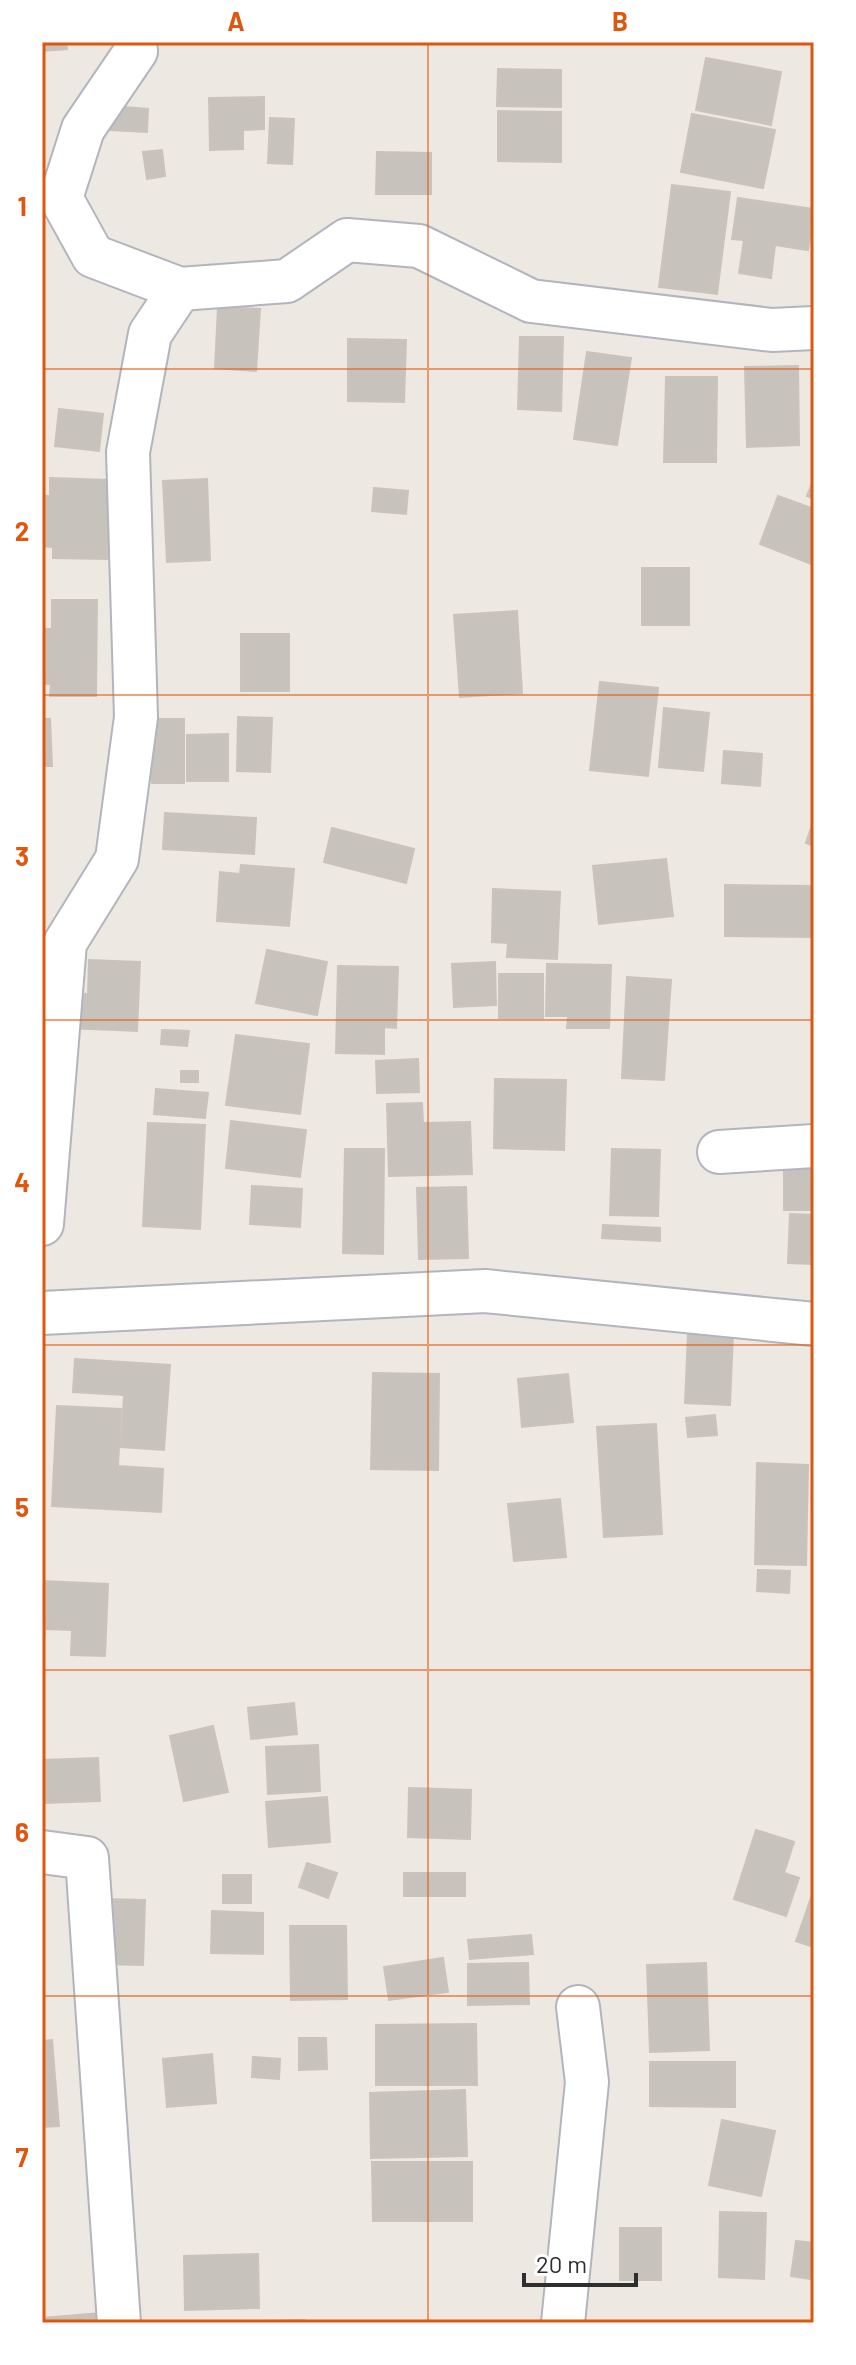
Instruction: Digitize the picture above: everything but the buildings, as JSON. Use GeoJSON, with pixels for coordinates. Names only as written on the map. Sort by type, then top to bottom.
{"type":"FeatureCollection","features":[{"type":"Feature","properties":{"kind":"street"},"geometry":{"type":"LineString","coordinates":[[135,42],[136,51],[83,129],[61,198],[93,256],[180,289],[287,281],[347,240],[419,246],[531,301],[772,330],[814,328]]}},
{"type":"Feature","properties":{"kind":"street"},"geometry":{"type":"LineString","coordinates":[[42,1224],[65,943],[117,859],[136,717],[128,452],[150,334],[180,289]]}},
{"type":"Feature","properties":{"kind":"street"},"geometry":{"type":"LineString","coordinates":[[719,1152],[814,1146]]}},
{"type":"Feature","properties":{"kind":"street"},"geometry":{"type":"LineString","coordinates":[[42,1313],[485,1291],[814,1324]]}},
{"type":"Feature","properties":{"kind":"street"},"geometry":{"type":"LineString","coordinates":[[42,1852],[87,1858],[119,2323]]}},
{"type":"Feature","properties":{"kind":"street"},"geometry":{"type":"LineString","coordinates":[[563,2323],[587,2082],[578,2007]]}}]}
